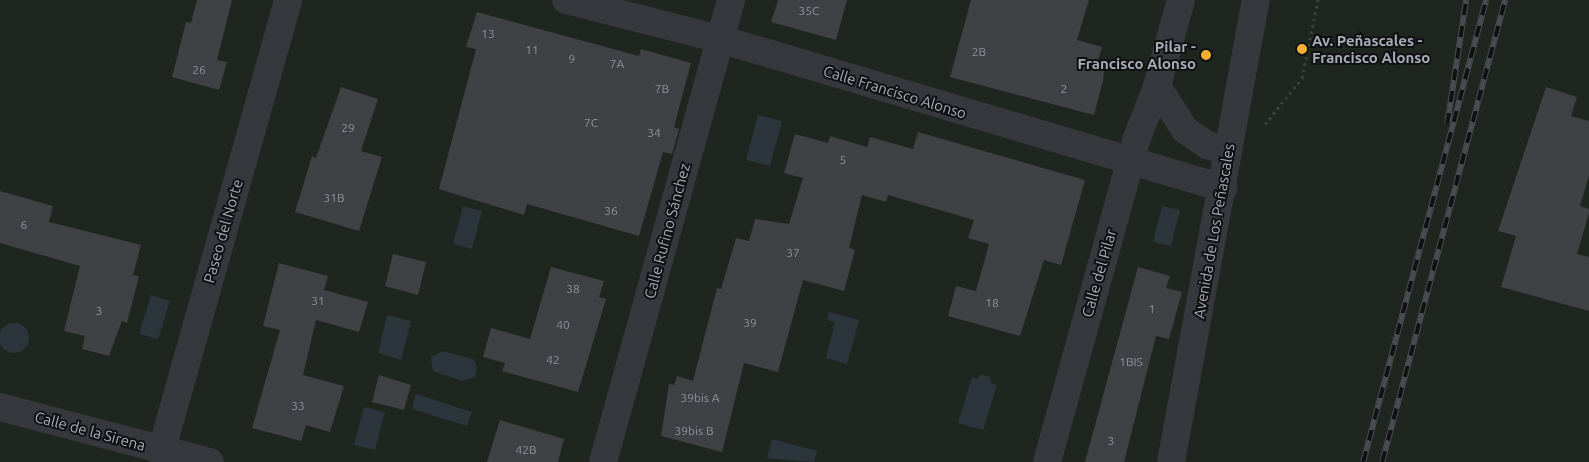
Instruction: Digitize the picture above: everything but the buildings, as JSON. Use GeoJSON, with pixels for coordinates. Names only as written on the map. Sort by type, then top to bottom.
{"type":"FeatureCollection","features":[{"type":"Feature","properties":{"kind":"street","name":"Paseo del Norte"},"geometry":{"type":"LineString","coordinates":[[163,456],[288,0]]}},
{"type":"Feature","properties":{"kind":"street","name":"Calle Francisco Alonso"},"geometry":{"type":"LineString","coordinates":[[566,0],[720,39],[1223,188]]}},
{"type":"Feature","properties":{"kind":"street","name":"Calle Rufino Sánchez"},"geometry":{"type":"LineString","coordinates":[[603,462],[731,0]]}},
{"type":"Feature","properties":{"kind":"street","name":"Calle del Pilar"},"geometry":{"type":"LineString","coordinates":[[1047,462],[1130,162],[1157,86],[1181,0]]}},
{"type":"Feature","properties":{"kind":"street","name":"Avenida de Los Peñascales"},"geometry":{"type":"LineString","coordinates":[[1171,462],[1223,188],[1256,0]]}},
{"type":"Feature","properties":{"kind":"street"},"geometry":{"type":"LineString","coordinates":[[1157,86],[1185,130],[1207,144],[1228,151]]}},
{"type":"Feature","properties":{"kind":"street","name":"Calle de la Sirena"},"geometry":{"type":"LineString","coordinates":[[0,407],[163,456],[210,462]]}},
{"type":"Feature","properties":{"kind":"shaded area"},"geometry":{"type":"Polygon","coordinates":[[[0,0],[1589,0],[1589,462],[0,462],[0,0]]]}},
{"type":"Feature","properties":{"kind":"shaded area"},"geometry":{"type":"Polygon","coordinates":[[[758,115],[782,121],[770,166],[746,160],[758,115]]]}},
{"type":"Feature","properties":{"kind":"shaded area"},"geometry":{"type":"Polygon","coordinates":[[[463,206],[482,211],[472,249],[453,244],[463,206]]]}},
{"type":"Feature","properties":{"kind":"shaded area"},"geometry":{"type":"Polygon","coordinates":[[[1162,206],[1180,210],[1171,246],[1153,242],[1162,206]]]}},
{"type":"Feature","properties":{"kind":"shaded area"},"geometry":{"type":"Polygon","coordinates":[[[151,295],[170,301],[158,339],[139,334],[151,295]]]}},
{"type":"Feature","properties":{"kind":"shaded area"},"geometry":{"type":"Polygon","coordinates":[[[829,312],[859,320],[847,364],[826,358],[835,322],[827,320],[829,312]]]}},
{"type":"Feature","properties":{"kind":"shaded area"},"geometry":{"type":"Polygon","coordinates":[[[387,315],[411,321],[401,360],[378,353],[387,315]]]}},
{"type":"Feature","properties":{"kind":"shaded area"},"geometry":{"type":"Polygon","coordinates":[[[14,323],[25,327],[29,338],[25,349],[14,353],[3,349],[-1,338],[3,327],[14,323]]]}},
{"type":"Feature","properties":{"kind":"shaded area"},"geometry":{"type":"Polygon","coordinates":[[[443,351],[473,359],[477,367],[475,377],[462,381],[433,371],[431,357],[443,351]]]}},
{"type":"Feature","properties":{"kind":"shaded area"},"geometry":{"type":"Polygon","coordinates":[[[980,374],[990,377],[991,383],[997,385],[983,430],[958,423],[972,377],[978,379],[980,374]]]}},
{"type":"Feature","properties":{"kind":"shaded area"},"geometry":{"type":"Polygon","coordinates":[[[416,394],[472,412],[467,426],[412,409],[416,394]]]}},
{"type":"Feature","properties":{"kind":"shaded area"},"geometry":{"type":"Polygon","coordinates":[[[364,407],[385,412],[375,450],[354,445],[364,407]]]}},
{"type":"Feature","properties":{"kind":"shaded area"},"geometry":{"type":"Polygon","coordinates":[[[772,439],[817,451],[814,462],[767,458],[772,439]]]}},
{"type":"Feature","properties":{"kind":"railway"},"geometry":{"type":"LineString","coordinates":[[1447,124],[1466,0]]}},
{"type":"Feature","properties":{"kind":"railway"},"geometry":{"type":"LineString","coordinates":[[1363,462],[1486,0]]}},
{"type":"Feature","properties":{"kind":"railway"},"geometry":{"type":"LineString","coordinates":[[1382,462],[1505,0]]}},
{"type":"Feature","properties":{"kind":"place","name":"Av. Peñascales - Francisco Alonso"},"geometry":{"type":"Point","coordinates":[1302,49]}},
{"type":"Feature","properties":{"kind":"place","name":"Pilar - Francisco Alonso"},"geometry":{"type":"Point","coordinates":[1206,55]}}]}
